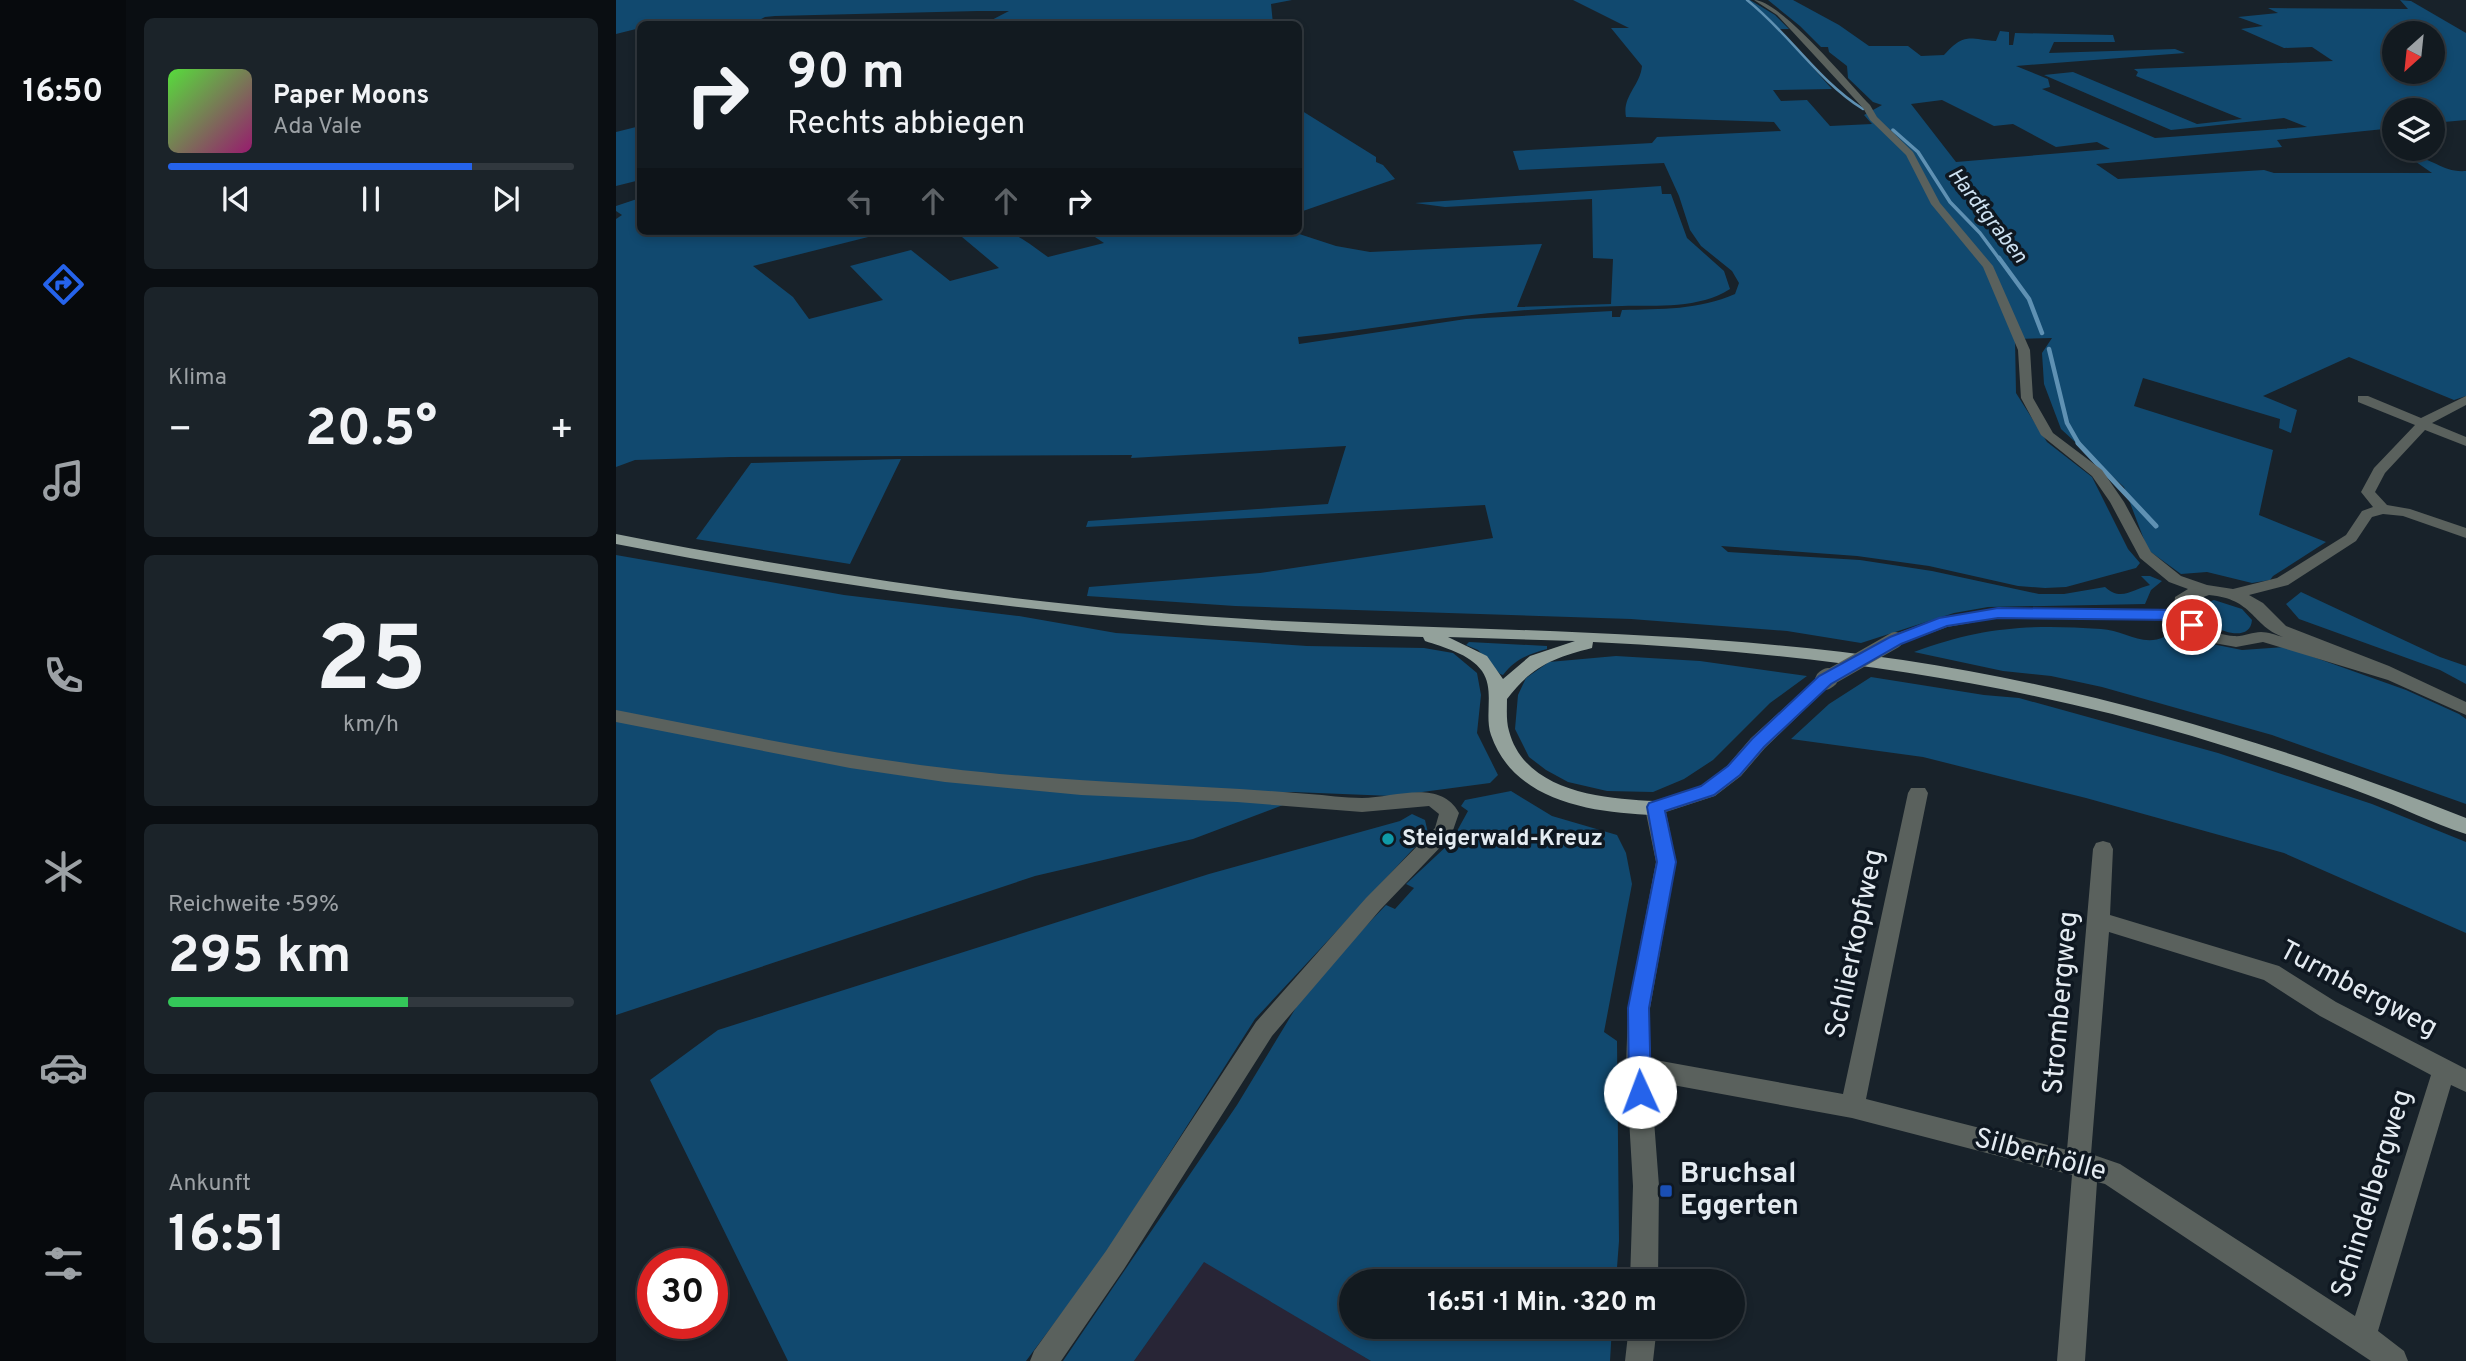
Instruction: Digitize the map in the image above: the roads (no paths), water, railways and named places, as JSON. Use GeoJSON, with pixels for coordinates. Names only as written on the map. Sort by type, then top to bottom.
{"type":"FeatureCollection","features":[{"type":"Feature","properties":{"kind":"main road"},"geometry":{"type":"LineString","coordinates":[[616,539],[857,582],[1076,611],[1214,622],[1713,644],[1793,651],[1878,663],[2039,692],[2221,739],[2409,802],[2466,826]]}},
{"type":"Feature","properties":{"kind":"main road"},"geometry":{"type":"LineString","coordinates":[[1416,632],[1462,649],[1491,668],[1500,696],[1499,734],[1518,766],[1526,772],[1542,783],[1573,797],[1622,807],[1656,807]]}},
{"type":"Feature","properties":{"kind":"main road"},"geometry":{"type":"LineString","coordinates":[[1500,696],[1518,671],[1546,655],[1604,639]]}},
{"type":"Feature","properties":{"kind":"main road"},"geometry":{"type":"LineString","coordinates":[[2409,802],[2466,814]]}},
{"type":"Feature","properties":{"kind":"street"},"geometry":{"type":"LineString","coordinates":[[1757,0],[1779,14],[1867,107],[1873,118],[1910,154],[1936,204],[1988,266],[2024,350],[2027,398],[2048,435],[2097,473],[2117,502],[2145,555],[2175,579],[2186,596]]}},
{"type":"Feature","properties":{"kind":"street"},"geometry":{"type":"LineString","coordinates":[[2363,399],[2466,452]]}},
{"type":"Feature","properties":{"kind":"street"},"geometry":{"type":"LineString","coordinates":[[2382,509],[2368,492],[2379,471],[2430,417],[2466,400]]}},
{"type":"Feature","properties":{"kind":"street"},"geometry":{"type":"LineString","coordinates":[[2420,428],[2466,442]]}},
{"type":"Feature","properties":{"kind":"street"},"geometry":{"type":"LineString","coordinates":[[2175,579],[2206,590],[2233,594],[2281,582],[2351,538],[2367,514],[2382,509],[2405,512],[2466,533]]}},
{"type":"Feature","properties":{"kind":"street"},"geometry":{"type":"LineString","coordinates":[[1644,1269],[1646,1186],[1638,1068],[1639,1008],[1666,862],[1656,807],[1708,790],[1726,777],[1825,680],[1895,640],[1944,622],[1998,613],[2183,615],[2204,633],[2236,642],[2265,625],[2281,582]]}},
{"type":"Feature","properties":{"kind":"street"},"geometry":{"type":"LineString","coordinates":[[2183,615],[2181,601],[2186,596],[2206,590]]}},
{"type":"Feature","properties":{"kind":"street"},"geometry":{"type":"LineString","coordinates":[[2233,594],[2265,625],[2393,675],[2466,709]]}},
{"type":"Feature","properties":{"kind":"street"},"geometry":{"type":"LineString","coordinates":[[616,716],[850,761],[945,775],[1081,788],[1237,795],[1362,805],[1429,799],[1441,803],[1449,813],[1444,831],[1373,904],[1264,1029],[1123,1249],[1044,1361]]}},
{"type":"Feature","properties":{"kind":"street","name":"Schlierkopfweg"},"geometry":{"type":"LineString","coordinates":[[1852,1108],[1918,793]]}},
{"type":"Feature","properties":{"kind":"street","name":"Strombergweg"},"geometry":{"type":"LineString","coordinates":[[2071,1361],[2081,1163],[2103,849]]}},
{"type":"Feature","properties":{"kind":"street","name":"Turmbergweg"},"geometry":{"type":"LineString","coordinates":[[2099,920],[2271,973],[2328,1009],[2455,1076]]}},
{"type":"Feature","properties":{"kind":"street","name":"Silberhölle"},"geometry":{"type":"LineString","coordinates":[[1638,1068],[1852,1108],[2081,1163],[2112,1173],[2362,1337],[2393,1361]]}},
{"type":"Feature","properties":{"kind":"street","name":"Schindelbergweg"},"geometry":{"type":"LineString","coordinates":[[2362,1337],[2455,1076]]}},
{"type":"Feature","properties":{"kind":"street"},"geometry":{"type":"LineString","coordinates":[[1639,1361],[1642,1339]]}},
{"type":"Feature","properties":{"kind":"waterway","name":"Hardtgraben"},"geometry":{"type":"LineString","coordinates":[[1747,0],[1831,84],[1863,109]]}},
{"type":"Feature","properties":{"kind":"waterway","name":"Hardtgraben"},"geometry":{"type":"LineString","coordinates":[[1893,130],[1918,152],[1950,202],[1980,233],[2000,260]]}},
{"type":"Feature","properties":{"kind":"waterway","name":"Hardtgraben"},"geometry":{"type":"LineString","coordinates":[[1999,258],[2029,299],[2042,333]]}},
{"type":"Feature","properties":{"kind":"waterway"},"geometry":{"type":"LineString","coordinates":[[2049,349],[2067,423],[2079,444]]}},
{"type":"Feature","properties":{"kind":"waterway"},"geometry":{"type":"LineString","coordinates":[[2078,443],[2156,526]]}},
{"type":"Feature","properties":{"kind":"place","name":"Steigerwald-Kreuz"},"geometry":{"type":"Point","coordinates":[1388,839]}},
{"type":"Feature","properties":{"kind":"place","name":"Bruchsal Eggerten"},"geometry":{"type":"Point","coordinates":[1666,1191]}}]}
